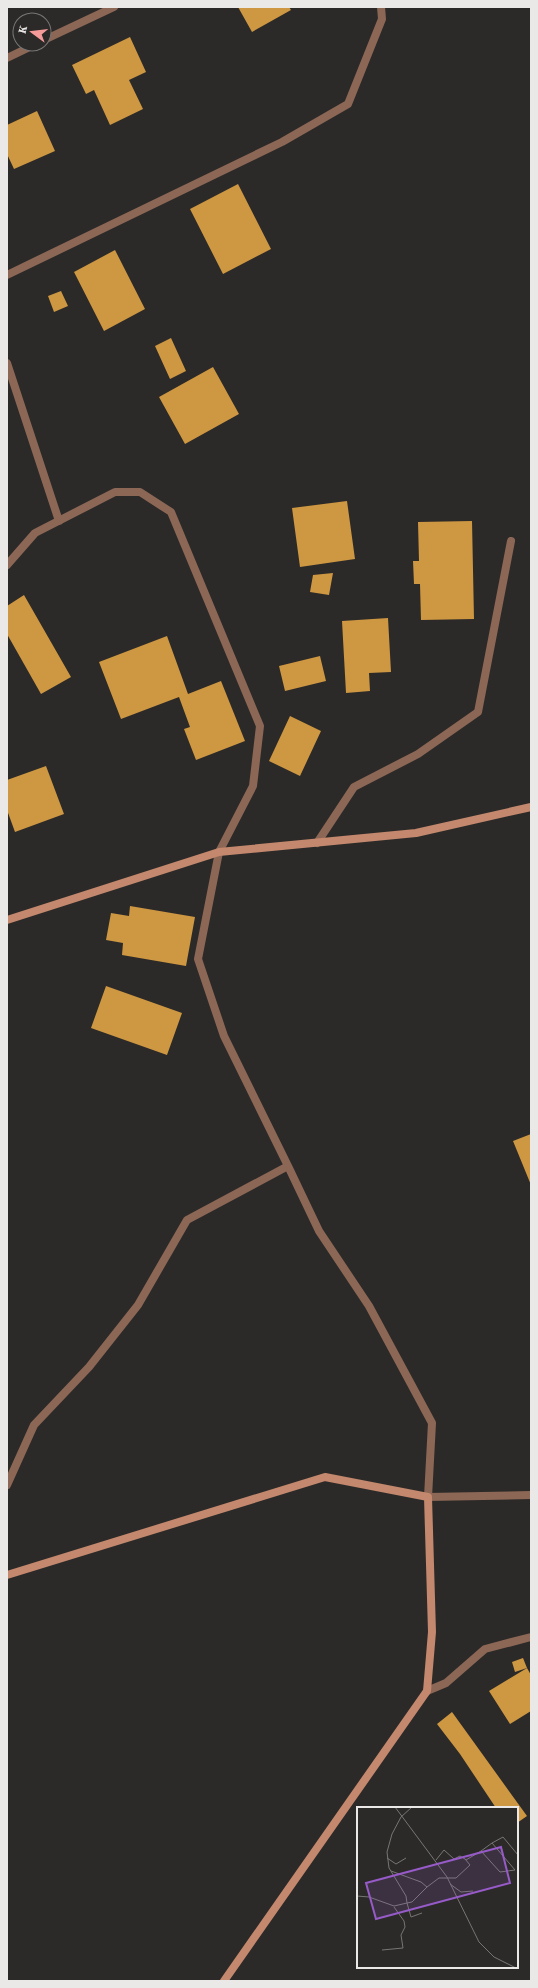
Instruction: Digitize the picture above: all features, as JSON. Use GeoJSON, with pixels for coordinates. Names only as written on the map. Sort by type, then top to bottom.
{"type":"FeatureCollection","features":[{"type":"Feature","properties":{"kind":"street"},"geometry":{"type":"LineString","coordinates":[[52,36],[114,7]]}},
{"type":"Feature","properties":{"kind":"street"},"geometry":{"type":"LineString","coordinates":[[7,275],[282,142],[348,104],[382,19],[381,7]]}},
{"type":"Feature","properties":{"kind":"street"},"geometry":{"type":"LineString","coordinates":[[7,58],[19,52]]}},
{"type":"Feature","properties":{"kind":"street"},"geometry":{"type":"LineString","coordinates":[[7,363],[59,521]]}},
{"type":"Feature","properties":{"kind":"street"},"geometry":{"type":"LineString","coordinates":[[7,565],[35,533],[115,492],[140,492],[171,512],[260,726],[253,786],[219,852],[198,959],[224,1036],[319,1231],[369,1306],[432,1423],[428,1497],[432,1632],[427,1691],[224,1981]]}},
{"type":"Feature","properties":{"kind":"street"},"geometry":{"type":"LineString","coordinates":[[317,843],[354,787],[418,754],[478,712],[511,541]]}},
{"type":"Feature","properties":{"kind":"street"},"geometry":{"type":"LineString","coordinates":[[7,920],[219,852],[416,833],[531,807]]}},
{"type":"Feature","properties":{"kind":"street"},"geometry":{"type":"LineString","coordinates":[[7,1485],[34,1425],[89,1367],[138,1305],[187,1220],[288,1166]]}},
{"type":"Feature","properties":{"kind":"street"},"geometry":{"type":"LineString","coordinates":[[7,1575],[325,1477],[428,1497],[531,1495]]}},
{"type":"Feature","properties":{"kind":"street"},"geometry":{"type":"LineString","coordinates":[[427,1691],[446,1683],[485,1650],[531,1637]]}},
{"type":"Feature","properties":{"kind":"building"},"geometry":{"type":"Polygon","coordinates":[[[238,7],[289,7],[291,10],[252,32],[238,7]]]}},
{"type":"Feature","properties":{"kind":"building"},"geometry":{"type":"Polygon","coordinates":[[[130,37],[146,72],[129,80],[143,109],[110,125],[94,90],[86,94],[72,65],[130,37]]]}},
{"type":"Feature","properties":{"kind":"building"},"geometry":{"type":"Polygon","coordinates":[[[37,111],[55,151],[14,169],[7,154],[7,125],[37,111]]]}},
{"type":"Feature","properties":{"kind":"building"},"geometry":{"type":"Polygon","coordinates":[[[238,184],[271,249],[223,274],[190,209],[238,184]]]}},
{"type":"Feature","properties":{"kind":"building"},"geometry":{"type":"Polygon","coordinates":[[[115,250],[145,309],[104,331],[74,272],[115,250]]]}},
{"type":"Feature","properties":{"kind":"building"},"geometry":{"type":"Polygon","coordinates":[[[61,291],[68,306],[54,312],[48,296],[61,291]]]}},
{"type":"Feature","properties":{"kind":"building"},"geometry":{"type":"Polygon","coordinates":[[[171,338],[186,371],[170,379],[155,346],[171,338]]]}},
{"type":"Feature","properties":{"kind":"building"},"geometry":{"type":"Polygon","coordinates":[[[213,367],[239,414],[185,444],[159,397],[213,367]]]}},
{"type":"Feature","properties":{"kind":"building"},"geometry":{"type":"Polygon","coordinates":[[[347,501],[355,559],[300,567],[292,508],[347,501]]]}},
{"type":"Feature","properties":{"kind":"building"},"geometry":{"type":"Polygon","coordinates":[[[472,521],[474,619],[421,620],[420,584],[414,584],[413,561],[419,561],[418,522],[472,521]]]}},
{"type":"Feature","properties":{"kind":"building"},"geometry":{"type":"Polygon","coordinates":[[[333,573],[329,595],[310,592],[313,575],[333,573]]]}},
{"type":"Feature","properties":{"kind":"building"},"geometry":{"type":"Polygon","coordinates":[[[24,595],[71,677],[41,694],[7,634],[7,606],[24,595]]]}},
{"type":"Feature","properties":{"kind":"building"},"geometry":{"type":"Polygon","coordinates":[[[388,618],[391,672],[369,673],[370,691],[346,693],[342,621],[388,618]]]}},
{"type":"Feature","properties":{"kind":"building"},"geometry":{"type":"Polygon","coordinates":[[[167,636],[188,694],[221,681],[245,741],[196,760],[184,729],[190,727],[179,697],[121,719],[99,662],[167,636]]]}},
{"type":"Feature","properties":{"kind":"building"},"geometry":{"type":"Polygon","coordinates":[[[320,656],[326,681],[285,691],[279,666],[320,656]]]}},
{"type":"Feature","properties":{"kind":"building"},"geometry":{"type":"Polygon","coordinates":[[[290,716],[321,731],[300,776],[269,761],[290,716]]]}},
{"type":"Feature","properties":{"kind":"building"},"geometry":{"type":"Polygon","coordinates":[[[46,766],[64,814],[15,832],[7,810],[7,780],[46,766]]]}},
{"type":"Feature","properties":{"kind":"building"},"geometry":{"type":"Polygon","coordinates":[[[130,906],[195,917],[186,966],[122,955],[123,943],[106,940],[111,913],[129,916],[130,906]]]}},
{"type":"Feature","properties":{"kind":"building"},"geometry":{"type":"Polygon","coordinates":[[[106,986],[182,1013],[167,1055],[91,1028],[106,986]]]}},
{"type":"Feature","properties":{"kind":"building"},"geometry":{"type":"Polygon","coordinates":[[[531,1134],[531,1185],[513,1141],[531,1134]]]}},
{"type":"Feature","properties":{"kind":"building"},"geometry":{"type":"Polygon","coordinates":[[[523,1658],[527,1668],[515,1672],[512,1662],[523,1658]]]}},
{"type":"Feature","properties":{"kind":"building"},"geometry":{"type":"Polygon","coordinates":[[[527,1668],[531,1675],[531,1711],[510,1724],[489,1691],[527,1668]]]}},
{"type":"Feature","properties":{"kind":"building"},"geometry":{"type":"Polygon","coordinates":[[[452,1712],[527,1816],[518,1822],[518,1807],[495,1807],[460,1754],[437,1724],[452,1712]]]}}]}
